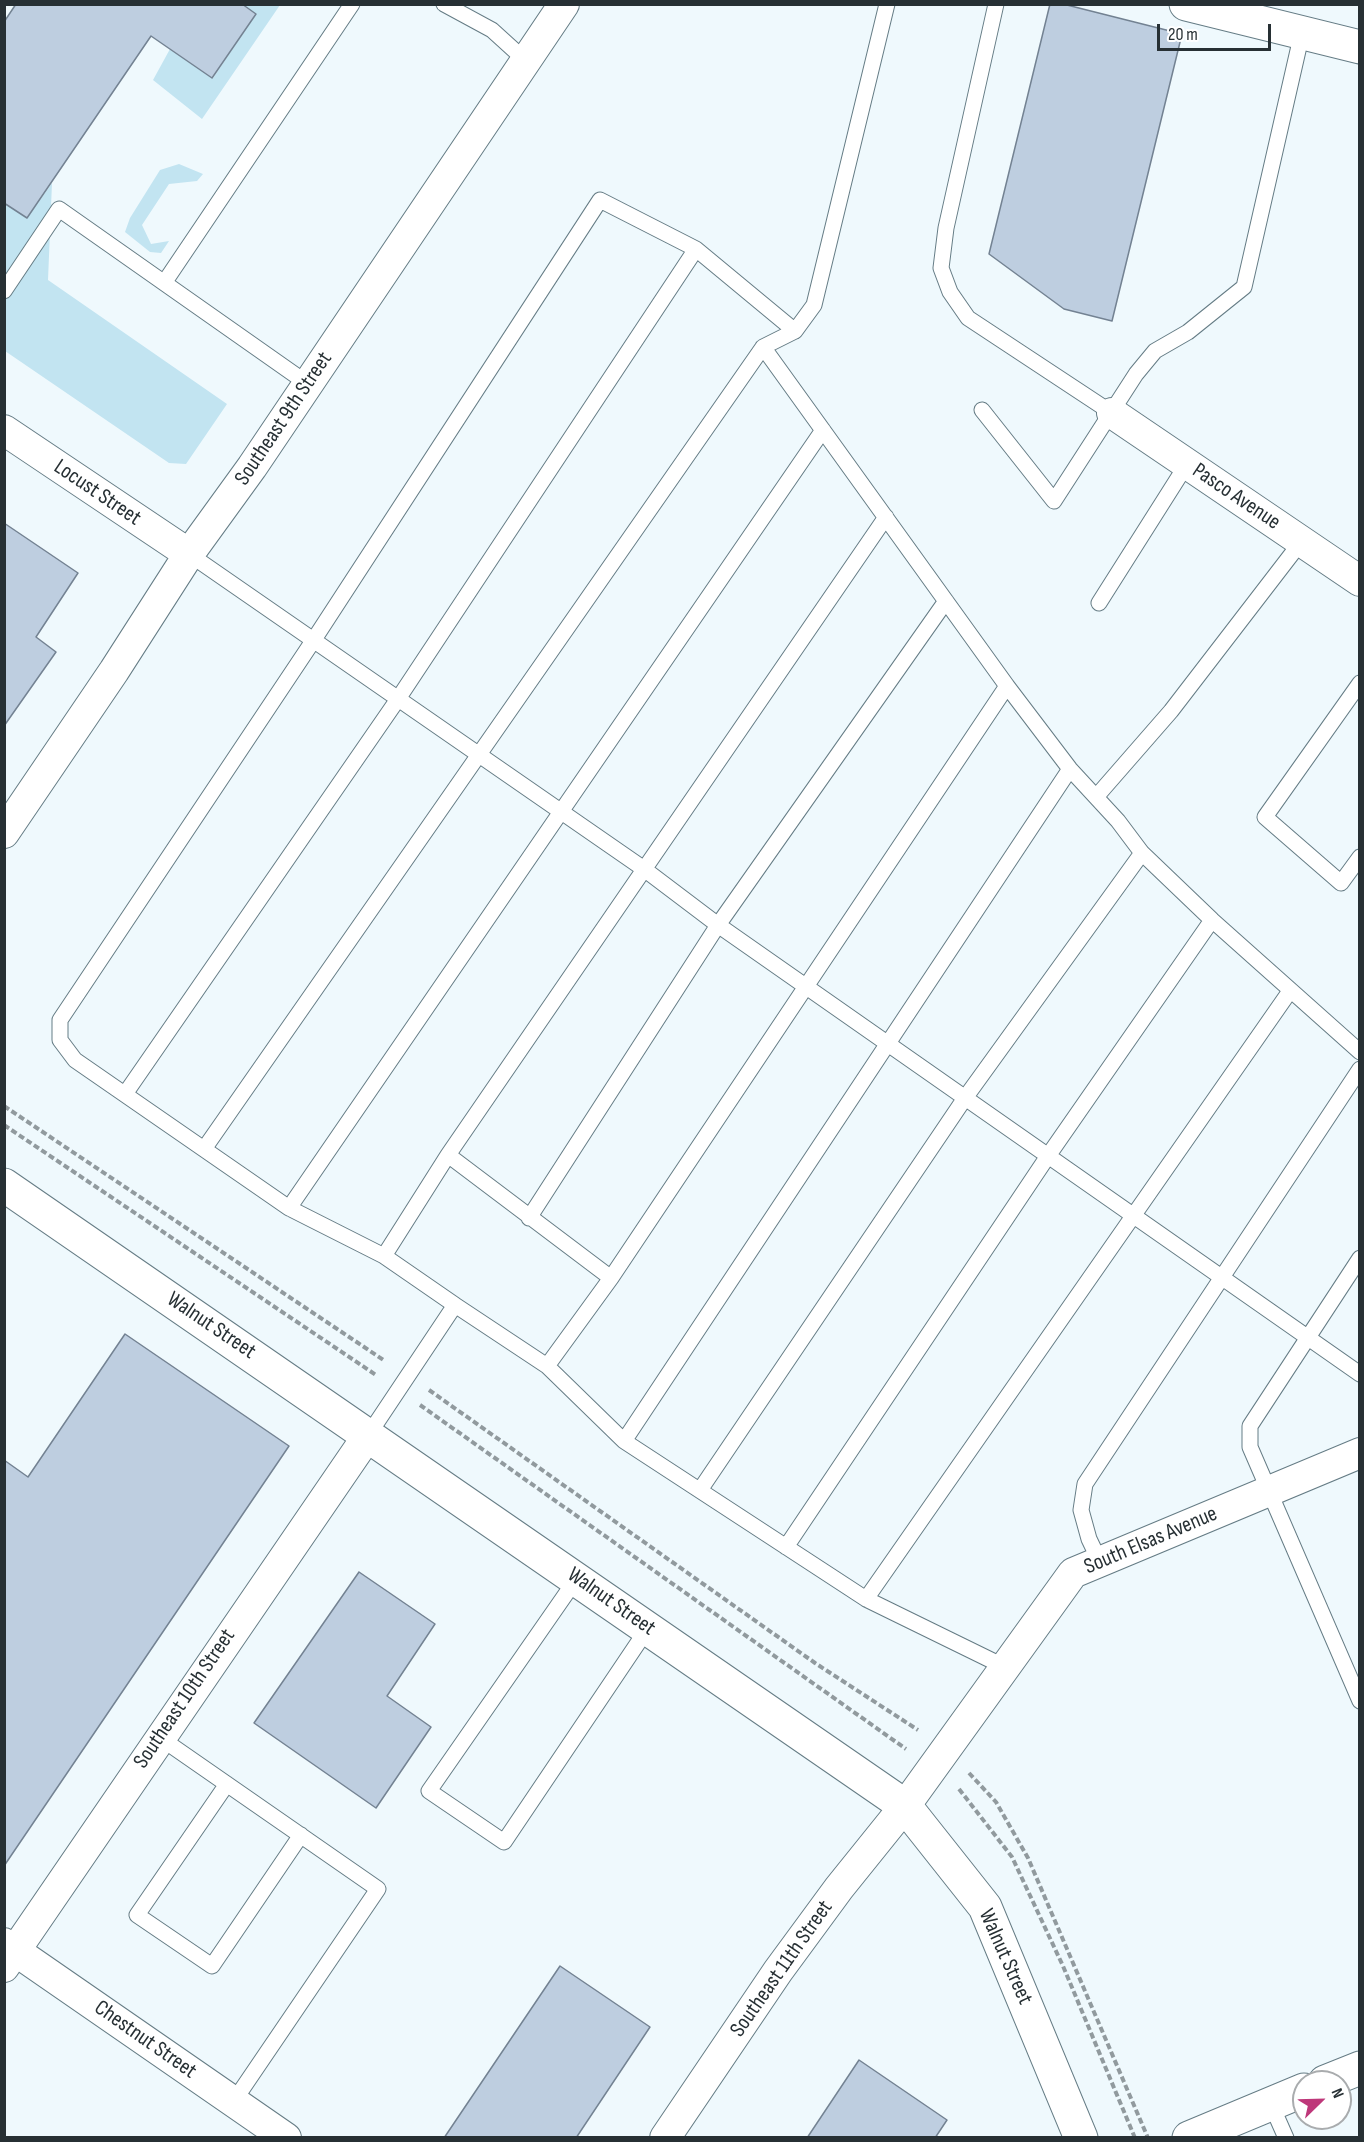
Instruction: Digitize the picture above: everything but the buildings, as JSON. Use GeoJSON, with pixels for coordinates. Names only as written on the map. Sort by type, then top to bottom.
{"type":"FeatureCollection","features":[{"type":"Feature","properties":{"kind":"main road"},"geometry":{"type":"LineString","coordinates":[[1186,4],[1359,47]]}},
{"type":"Feature","properties":{"kind":"main road","name":"Walnut Street"},"geometry":{"type":"LineString","coordinates":[[4,1185],[369,1434],[905,1806],[985,1906],[1081,2138]]}},
{"type":"Feature","properties":{"kind":"main road"},"geometry":{"type":"LineString","coordinates":[[1189,2138],[1292,2095]]}},
{"type":"Feature","properties":{"kind":"street","name":"Southeast 9th Street"},"geometry":{"type":"LineString","coordinates":[[4,832],[189,554],[308,384],[564,4]]}},
{"type":"Feature","properties":{"kind":"street","name":"Pasco Avenue"},"geometry":{"type":"LineString","coordinates":[[1112,413],[1359,581]]}},
{"type":"Feature","properties":{"kind":"street","name":"Locust Street"},"geometry":{"type":"LineString","coordinates":[[4,430],[189,554]]}},
{"type":"Feature","properties":{"kind":"street","name":"Southeast 10th Street"},"geometry":{"type":"LineString","coordinates":[[8,1954],[369,1434]]}},
{"type":"Feature","properties":{"kind":"street","name":"South Elsas Avenue"},"geometry":{"type":"LineString","coordinates":[[905,1806],[1073,1573],[1359,1453]]}},
{"type":"Feature","properties":{"kind":"street","name":"Southeast 11th Street"},"geometry":{"type":"LineString","coordinates":[[665,2138],[778,1971],[839,1888],[905,1806]]}},
{"type":"Feature","properties":{"kind":"street","name":"Chestnut Street"},"geometry":{"type":"LineString","coordinates":[[8,1954],[286,2138]]}},
{"type":"Feature","properties":{"kind":"lane"},"geometry":{"type":"LineString","coordinates":[[164,283],[352,4]]}},
{"type":"Feature","properties":{"kind":"lane"},"geometry":{"type":"LineString","coordinates":[[444,4],[492,30],[525,60]]}},
{"type":"Feature","properties":{"kind":"lane"},"geometry":{"type":"LineString","coordinates":[[204,1149],[763,347],[795,331],[814,305],[887,4]]}},
{"type":"Feature","properties":{"kind":"lane"},"geometry":{"type":"LineString","coordinates":[[996,4],[944,244],[941,268],[950,292],[968,318],[1112,413]]}},
{"type":"Feature","properties":{"kind":"lane"},"geometry":{"type":"LineString","coordinates":[[982,410],[1054,501],[1136,374],[1155,351],[1188,332],[1244,287],[1302,33]]}},
{"type":"Feature","properties":{"kind":"lane"},"geometry":{"type":"LineString","coordinates":[[795,331],[696,249],[600,200],[313,641],[60,1020],[60,1040],[75,1060],[289,1208],[384,1256],[547,1366],[624,1440],[866,1599],[1005,1667]]}},
{"type":"Feature","properties":{"kind":"lane"},"geometry":{"type":"LineString","coordinates":[[4,291],[59,209],[308,384]]}},
{"type":"Feature","properties":{"kind":"lane"},"geometry":{"type":"LineString","coordinates":[[125,1094],[398,699],[696,249]]}},
{"type":"Feature","properties":{"kind":"lane"},"geometry":{"type":"LineString","coordinates":[[763,347],[1007,686],[1070,769],[1142,853],[1212,920],[1359,1052]]}},
{"type":"Feature","properties":{"kind":"lane"},"geometry":{"type":"LineString","coordinates":[[289,1208],[823,430]]}},
{"type":"Feature","properties":{"kind":"lane"},"geometry":{"type":"LineString","coordinates":[[1100,603],[1187,464]]}},
{"type":"Feature","properties":{"kind":"lane"},"geometry":{"type":"LineString","coordinates":[[384,1256],[448,1155],[886,517]]}},
{"type":"Feature","properties":{"kind":"lane"},"geometry":{"type":"LineString","coordinates":[[1096,797],[1171,711],[1302,542]]}},
{"type":"Feature","properties":{"kind":"lane"},"geometry":{"type":"LineString","coordinates":[[189,554],[644,869],[718,925],[1359,1374]]}},
{"type":"Feature","properties":{"kind":"lane"},"geometry":{"type":"LineString","coordinates":[[530,1218],[718,925],[946,601]]}},
{"type":"Feature","properties":{"kind":"lane"},"geometry":{"type":"LineString","coordinates":[[1359,683],[1265,817],[1341,883],[1359,857]]}},
{"type":"Feature","properties":{"kind":"lane"},"geometry":{"type":"LineString","coordinates":[[547,1366],[611,1278],[1007,686]]}},
{"type":"Feature","properties":{"kind":"lane"},"geometry":{"type":"LineString","coordinates":[[624,1440],[1070,769]]}},
{"type":"Feature","properties":{"kind":"lane"},"geometry":{"type":"LineString","coordinates":[[700,1490],[965,1098],[1142,853]]}},
{"type":"Feature","properties":{"kind":"lane"},"geometry":{"type":"LineString","coordinates":[[786,1547],[1048,1156],[1212,920]]}},
{"type":"Feature","properties":{"kind":"lane"},"geometry":{"type":"LineString","coordinates":[[866,1599],[1290,991]]}},
{"type":"Feature","properties":{"kind":"lane"},"geometry":{"type":"LineString","coordinates":[[1100,1562],[1089,1539],[1081,1510],[1085,1484],[1220,1276],[1359,1069]]}},
{"type":"Feature","properties":{"kind":"lane"},"geometry":{"type":"LineString","coordinates":[[448,1155],[611,1278]]}},
{"type":"Feature","properties":{"kind":"lane"},"geometry":{"type":"LineString","coordinates":[[1359,1258],[1250,1426],[1250,1447],[1359,1701]]}},
{"type":"Feature","properties":{"kind":"lane"},"geometry":{"type":"LineString","coordinates":[[369,1434],[455,1305]]}},
{"type":"Feature","properties":{"kind":"lane"},"geometry":{"type":"LineString","coordinates":[[577,1578],[429,1791],[504,1842],[648,1628]]}},
{"type":"Feature","properties":{"kind":"lane"},"geometry":{"type":"LineString","coordinates":[[159,1737],[378,1889],[234,2102]]}},
{"type":"Feature","properties":{"kind":"lane"},"geometry":{"type":"LineString","coordinates":[[227,1784],[137,1915],[212,1966],[301,1835]]}},
{"type":"Feature","properties":{"kind":"lane"},"geometry":{"type":"LineString","coordinates":[[1271,2104],[1286,2138]]}},
{"type":"Feature","properties":{"kind":"path"},"geometry":{"type":"LineString","coordinates":[[4,1106],[408,1376],[806,1657],[946,1749],[996,1802],[1028,1858],[1148,2138]]}},
{"type":"Feature","properties":{"kind":"shaded area"},"geometry":{"type":"Polygon","coordinates":[[[242,5],[280,5],[202,119],[153,80],[170,49],[213,78],[256,14],[242,5]]]}},
{"type":"Feature","properties":{"kind":"shaded area"},"geometry":{"type":"Polygon","coordinates":[[[179,164],[203,174],[197,181],[169,184],[142,225],[151,244],[169,241],[161,253],[150,252],[125,232],[130,218],[160,170],[179,164]]]}},
{"type":"Feature","properties":{"kind":"shaded area"},"geometry":{"type":"Polygon","coordinates":[[[52,183],[48,280],[227,404],[186,464],[169,463],[5,351],[4,203],[27,218],[52,183]]]}}]}
